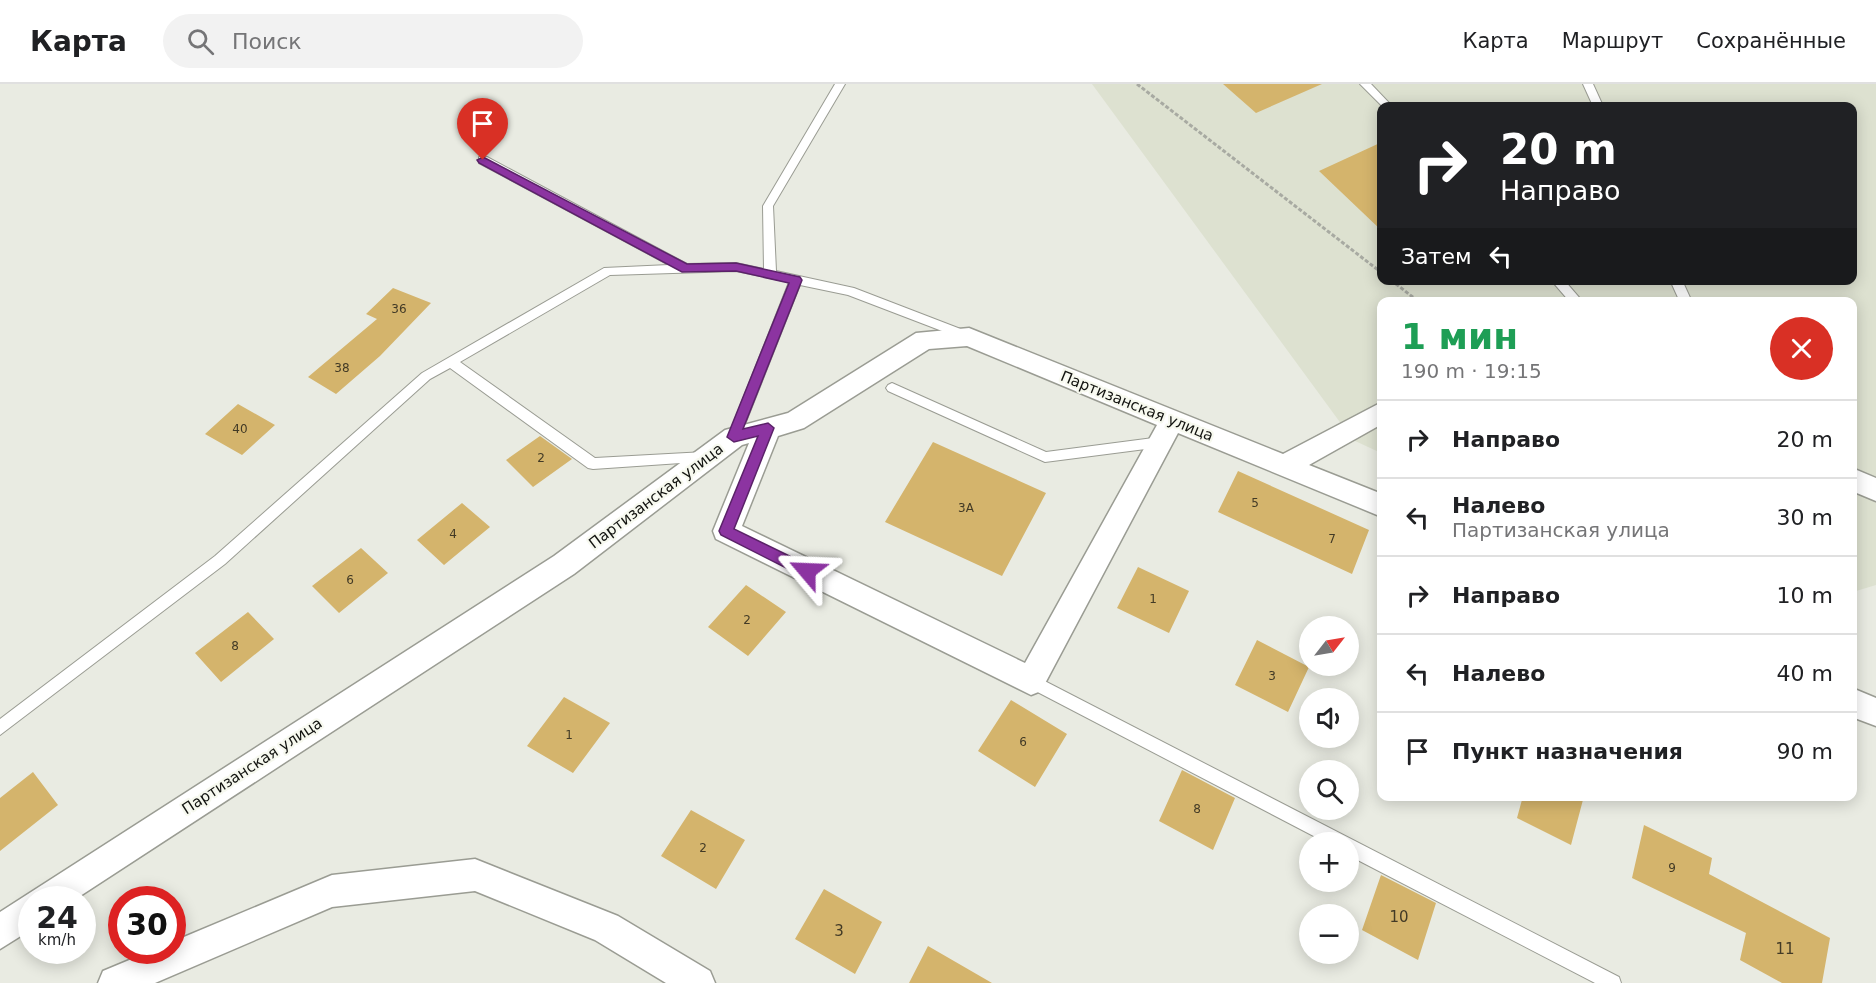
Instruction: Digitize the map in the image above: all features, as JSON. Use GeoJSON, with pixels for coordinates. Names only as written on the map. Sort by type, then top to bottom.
{"type":"FeatureCollection","features":[{"type":"Feature","properties":{"kind":"street","name":"Партизанская улица"},"geometry":{"type":"LineString","coordinates":[[67,886],[564,565],[734,437],[795,421],[924,340],[969,337],[1166,431],[1284,466],[1377,504]]}},
{"type":"Feature","properties":{"kind":"street"},"geometry":{"type":"LineString","coordinates":[[1284,466],[1377,415]]}},
{"type":"Feature","properties":{"kind":"street"},"geometry":{"type":"LineString","coordinates":[[768,428],[726,531],[1031,681],[1166,431]]}},
{"type":"Feature","properties":{"kind":"street"},"geometry":{"type":"LineString","coordinates":[[1857,481],[1876,490]]}},
{"type":"Feature","properties":{"kind":"street"},"geometry":{"type":"LineString","coordinates":[[1857,704],[1876,712]]}},
{"type":"Feature","properties":{"kind":"street"},"geometry":{"type":"LineString","coordinates":[[115,983],[332,891],[475,875],[606,928],[698,983]]}},
{"type":"Feature","properties":{"kind":"street"},"geometry":{"type":"LineString","coordinates":[[0,932],[18,919]]}},
{"type":"Feature","properties":{"kind":"lane"},"geometry":{"type":"LineString","coordinates":[[770,274],[768,206],[840,84]]}},
{"type":"Feature","properties":{"kind":"lane"},"geometry":{"type":"LineString","coordinates":[[1365,84],[1383,102]]}},
{"type":"Feature","properties":{"kind":"lane"},"geometry":{"type":"LineString","coordinates":[[1588,84],[1596,102]]}},
{"type":"Feature","properties":{"kind":"lane"},"geometry":{"type":"LineString","coordinates":[[483,160],[686,269]]}},
{"type":"Feature","properties":{"kind":"lane"},"geometry":{"type":"LineString","coordinates":[[0,728],[220,560],[426,376],[608,271],[736,267],[850,291],[969,337]]}},
{"type":"Feature","properties":{"kind":"lane"},"geometry":{"type":"LineString","coordinates":[[734,437],[796,280]]}},
{"type":"Feature","properties":{"kind":"lane"},"geometry":{"type":"LineString","coordinates":[[1562,285],[1572,297]]}},
{"type":"Feature","properties":{"kind":"lane"},"geometry":{"type":"LineString","coordinates":[[450,362],[593,464],[707,457]]}},
{"type":"Feature","properties":{"kind":"lane"},"geometry":{"type":"LineString","coordinates":[[892,388],[1045,458],[1166,431]]}},
{"type":"Feature","properties":{"kind":"lane"},"geometry":{"type":"LineString","coordinates":[[1031,681],[1322,832]]}},
{"type":"Feature","properties":{"kind":"lane"},"geometry":{"type":"LineString","coordinates":[[1359,852],[1613,983]]}},
{"type":"Feature","properties":{"kind":"path"},"geometry":{"type":"LineString","coordinates":[[1137,84],[1377,269]]}},
{"type":"Feature","properties":{"kind":"path"},"geometry":{"type":"LineString","coordinates":[[1397,285],[1413,297]]}},
{"type":"Feature","properties":{"kind":"shaded area"},"geometry":{"type":"Polygon","coordinates":[[[1092,84],[1876,84],[1876,585],[1857,591],[1857,297],[1377,297],[1377,451],[1353,440],[1092,84]]]}},
{"type":"Feature","properties":{"kind":"building"},"geometry":{"type":"Polygon","coordinates":[[[1223,84],[1322,84],[1256,113],[1223,84]]]}},
{"type":"Feature","properties":{"kind":"building"},"geometry":{"type":"Polygon","coordinates":[[[1377,144],[1377,226],[1319,171],[1377,144]]]}},
{"type":"Feature","properties":{"kind":"building"},"geometry":{"type":"Polygon","coordinates":[[[393,288],[431,303],[380,356],[336,394],[308,377],[377,319],[366,314],[393,288]]]}},
{"type":"Feature","properties":{"kind":"building"},"geometry":{"type":"Polygon","coordinates":[[[238,404],[275,425],[242,455],[205,434],[238,404]]]}},
{"type":"Feature","properties":{"kind":"building"},"geometry":{"type":"Polygon","coordinates":[[[540,436],[572,459],[533,487],[506,460],[540,436]]]}},
{"type":"Feature","properties":{"kind":"building"},"geometry":{"type":"Polygon","coordinates":[[[933,442],[1046,493],[1002,576],[885,522],[933,442]]]}},
{"type":"Feature","properties":{"kind":"building"},"geometry":{"type":"Polygon","coordinates":[[[1238,471],[1369,530],[1352,574],[1218,512],[1238,471]]]}},
{"type":"Feature","properties":{"kind":"building"},"geometry":{"type":"Polygon","coordinates":[[[462,503],[490,527],[444,565],[417,540],[462,503]]]}},
{"type":"Feature","properties":{"kind":"building"},"geometry":{"type":"Polygon","coordinates":[[[361,548],[388,573],[339,613],[312,586],[361,548]]]}},
{"type":"Feature","properties":{"kind":"building"},"geometry":{"type":"Polygon","coordinates":[[[1138,567],[1189,591],[1169,633],[1117,608],[1138,567]]]}},
{"type":"Feature","properties":{"kind":"building"},"geometry":{"type":"Polygon","coordinates":[[[746,585],[786,612],[748,656],[708,627],[746,585]]]}},
{"type":"Feature","properties":{"kind":"building"},"geometry":{"type":"Polygon","coordinates":[[[248,612],[274,639],[221,682],[195,653],[248,612]]]}},
{"type":"Feature","properties":{"kind":"building"},"geometry":{"type":"Polygon","coordinates":[[[1257,640],[1299,662],[1299,676],[1305,676],[1288,712],[1235,685],[1257,640]]]}},
{"type":"Feature","properties":{"kind":"building"},"geometry":{"type":"Polygon","coordinates":[[[564,697],[610,723],[573,773],[527,746],[564,697]]]}},
{"type":"Feature","properties":{"kind":"building"},"geometry":{"type":"Polygon","coordinates":[[[1011,700],[1067,734],[1035,787],[978,751],[1011,700]]]}},
{"type":"Feature","properties":{"kind":"building"},"geometry":{"type":"Polygon","coordinates":[[[1182,770],[1235,798],[1213,850],[1159,821],[1182,770]]]}},
{"type":"Feature","properties":{"kind":"building"},"geometry":{"type":"Polygon","coordinates":[[[33,772],[58,805],[0,851],[0,798],[33,772]]]}},
{"type":"Feature","properties":{"kind":"building"},"geometry":{"type":"Polygon","coordinates":[[[1522,801],[1583,801],[1571,845],[1517,818],[1522,801]]]}},
{"type":"Feature","properties":{"kind":"building"},"geometry":{"type":"Polygon","coordinates":[[[691,810],[745,840],[716,889],[661,856],[691,810]]]}},
{"type":"Feature","properties":{"kind":"building"},"geometry":{"type":"Polygon","coordinates":[[[1644,825],[1712,858],[1709,874],[1830,938],[1822,983],[1782,983],[1740,960],[1746,933],[1632,878],[1644,825]]]}},
{"type":"Feature","properties":{"kind":"building"},"geometry":{"type":"Polygon","coordinates":[[[1381,875],[1436,903],[1418,960],[1362,930],[1381,875]]]}},
{"type":"Feature","properties":{"kind":"building"},"geometry":{"type":"Polygon","coordinates":[[[824,889],[882,922],[855,974],[795,939],[824,889]]]}},
{"type":"Feature","properties":{"kind":"building"},"geometry":{"type":"Polygon","coordinates":[[[928,946],[992,983],[909,983],[928,946]]]}},
{"type":"Feature","properties":{"kind":"route"},"geometry":{"type":"LineString","coordinates":[[483,160],[686,269],[736,267],[796,280],[734,437],[768,428],[726,531],[807,571]]}}]}
